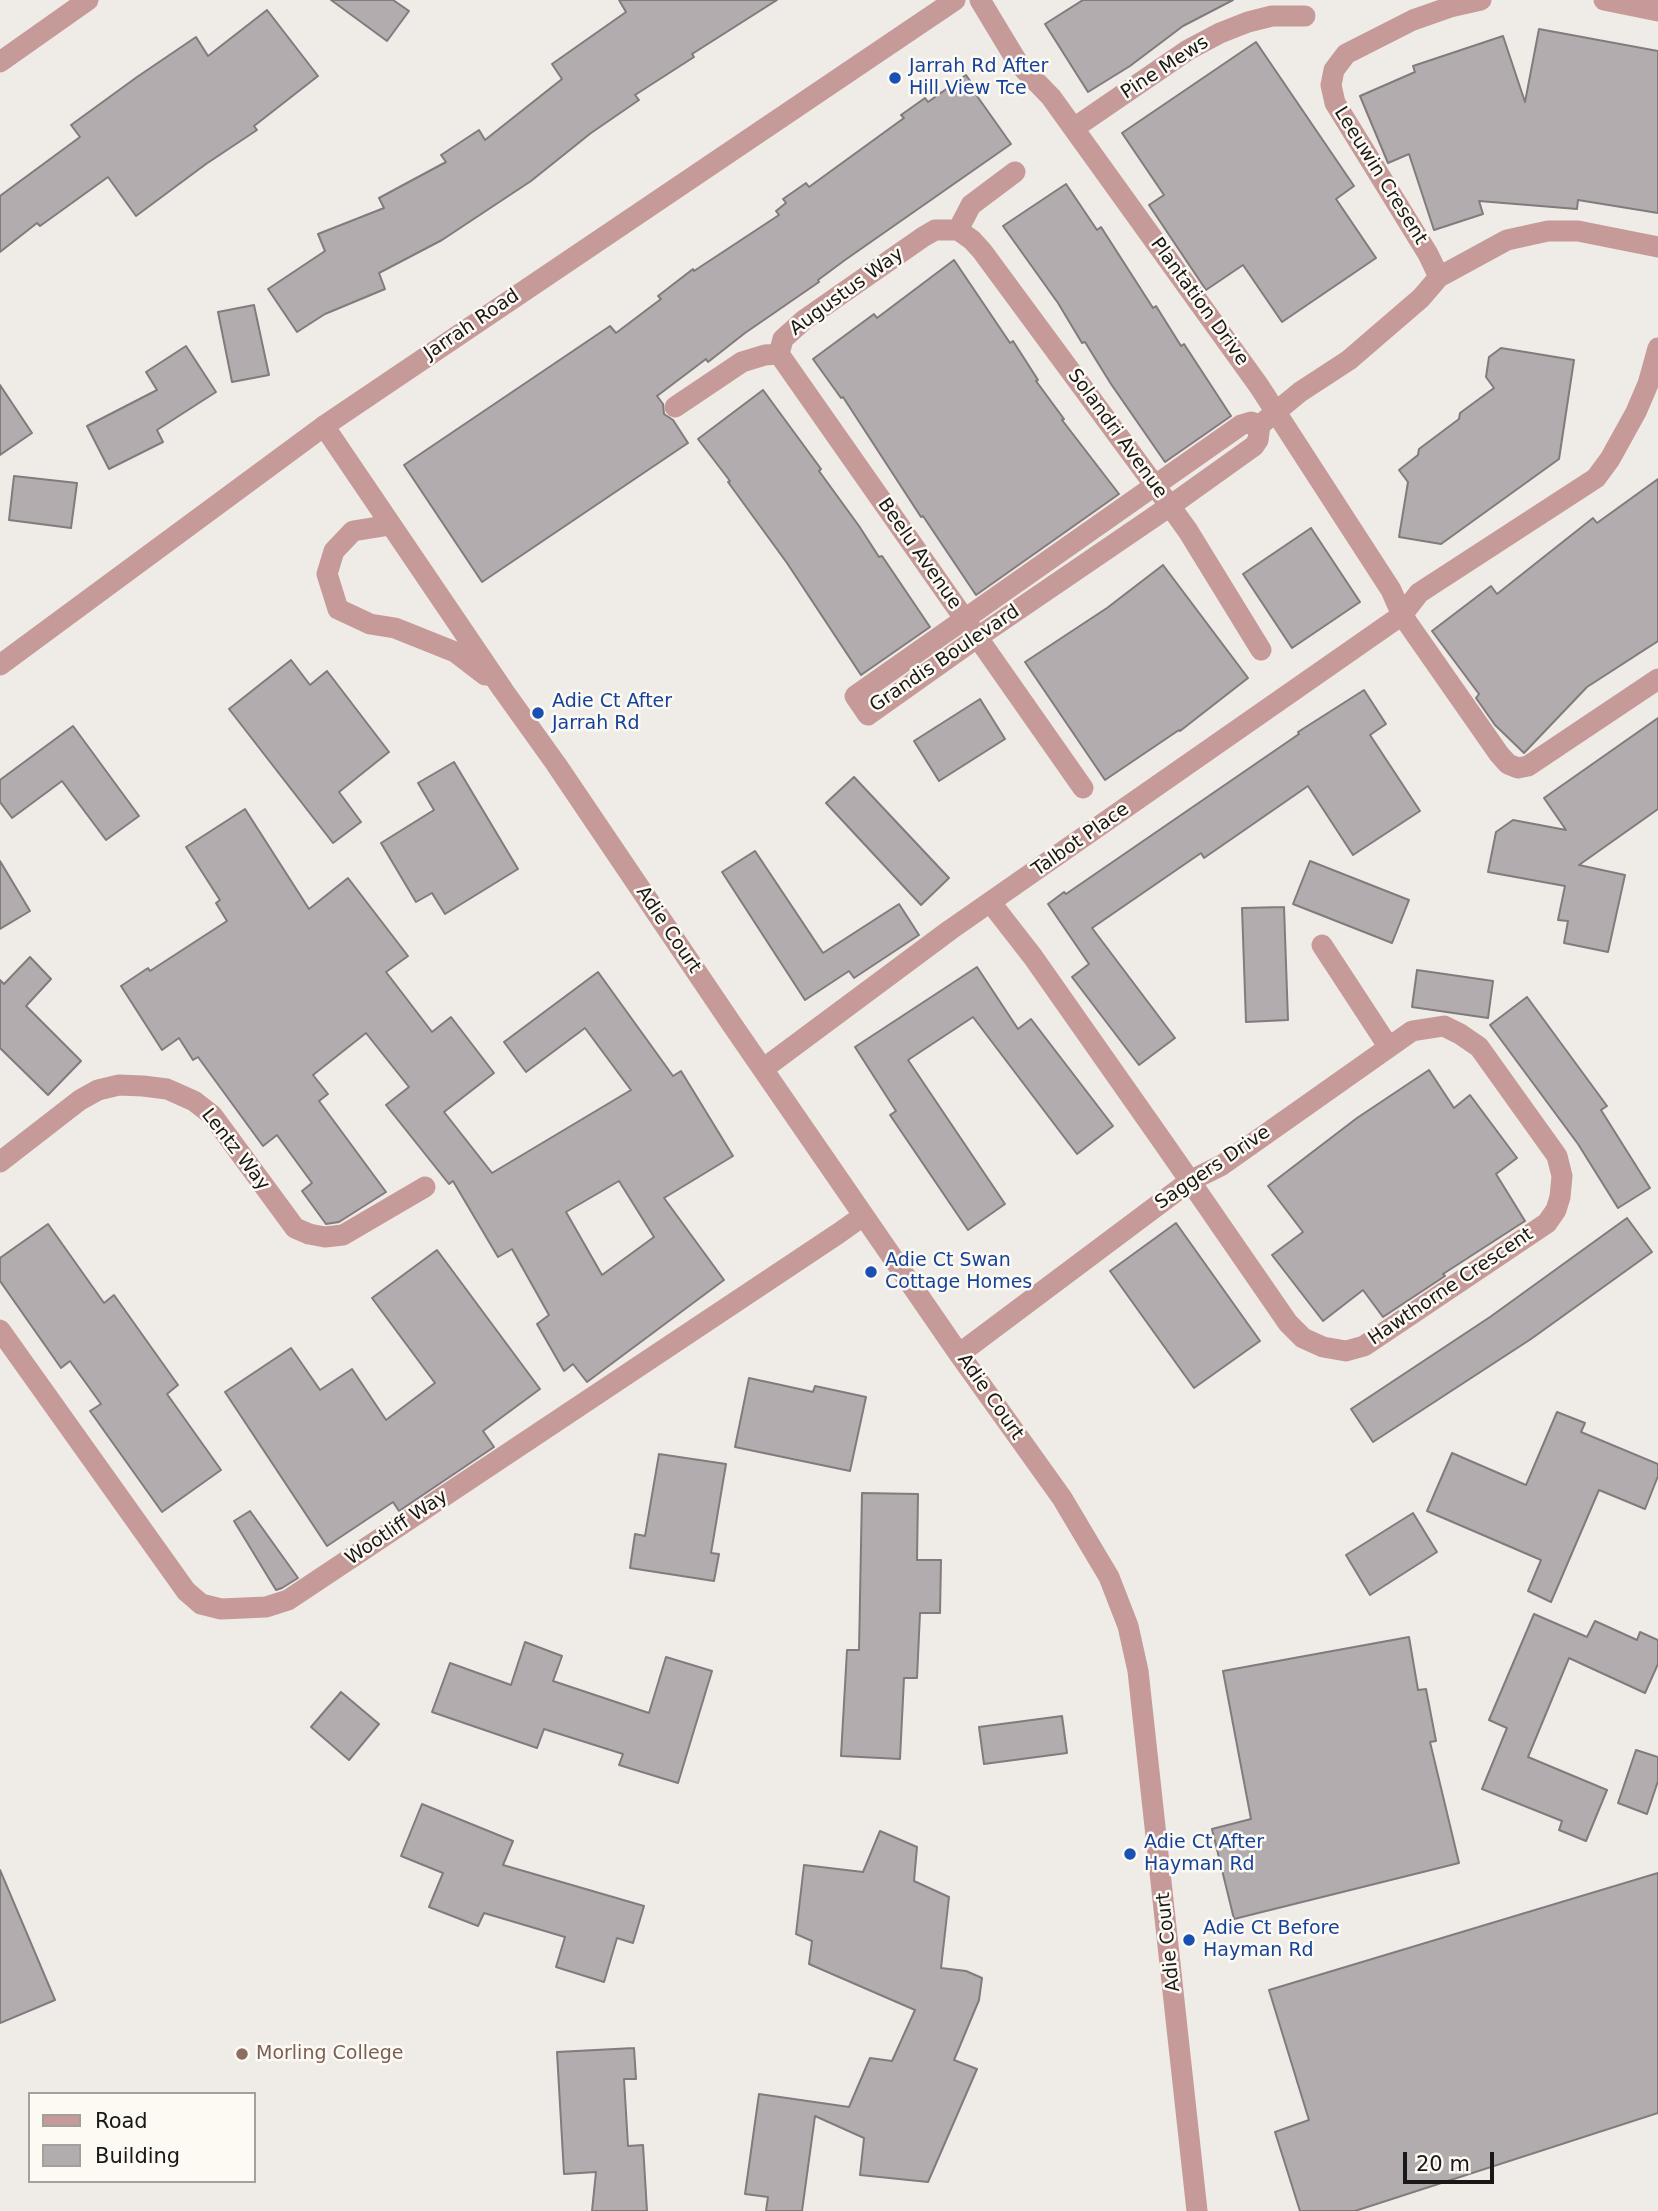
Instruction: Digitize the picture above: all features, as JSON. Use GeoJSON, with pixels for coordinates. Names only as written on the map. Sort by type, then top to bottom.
{"type":"FeatureCollection","features":[{"type":"Feature","properties":{"kind":"street"},"geometry":{"type":"LineString","coordinates":[[0,62],[89,0]]}},
{"type":"Feature","properties":{"kind":"street","name":"Jarrah Road"},"geometry":{"type":"LineString","coordinates":[[0,665],[324,426],[955,0]]}},
{"type":"Feature","properties":{"kind":"street","name":"Plantation Drive"},"geometry":{"type":"LineString","coordinates":[[980,0],[1018,63],[1051,97],[1276,411],[1391,590],[1402,615]]}},
{"type":"Feature","properties":{"kind":"street","name":"Leeuwin Cresent"},"geometry":{"type":"LineString","coordinates":[[1440,277],[1429,254],[1335,103],[1331,85],[1335,70],[1346,54],[1413,20],[1481,0]]}},
{"type":"Feature","properties":{"kind":"street"},"geometry":{"type":"LineString","coordinates":[[1604,0],[1658,11]]}},
{"type":"Feature","properties":{"kind":"street","name":"Pine Mews"},"geometry":{"type":"LineString","coordinates":[[1073,128],[1188,50],[1220,33],[1272,16],[1305,16]]}},
{"type":"Feature","properties":{"kind":"street"},"geometry":{"type":"LineString","coordinates":[[958,229],[971,205],[1015,172]]}},
{"type":"Feature","properties":{"kind":"street","name":"Augustus Way"},"geometry":{"type":"LineString","coordinates":[[675,407],[742,362],[765,355],[779,355],[783,339],[804,320],[923,237],[935,230],[958,229]]}},
{"type":"Feature","properties":{"kind":"street","name":"Solandri Avenue"},"geometry":{"type":"LineString","coordinates":[[958,229],[982,251],[1155,485],[1188,531],[1261,650]]}},
{"type":"Feature","properties":{"kind":"street","name":"Grandis Boulevard"},"geometry":{"type":"LineString","coordinates":[[1259,425],[1251,422],[1241,425],[855,696],[868,715],[1254,446],[1258,440],[1259,425],[1349,360],[1421,298],[1440,277],[1507,240],[1548,231],[1578,231],[1658,247]]}},
{"type":"Feature","properties":{"kind":"street","name":"Talbot Place"},"geometry":{"type":"LineString","coordinates":[[763,1069],[950,930],[1402,615],[1419,593],[1596,478],[1610,459],[1636,412],[1658,348]]}},
{"type":"Feature","properties":{"kind":"street","name":"Beelu Avenue"},"geometry":{"type":"LineString","coordinates":[[779,355],[1083,788]]}},
{"type":"Feature","properties":{"kind":"street","name":"Adie Court"},"geometry":{"type":"LineString","coordinates":[[324,426],[863,1216],[1075,1519],[1109,1577],[1128,1626],[1138,1671],[1197,2211]]}},
{"type":"Feature","properties":{"kind":"street","name":"Adie Court"},"geometry":{"type":"LineString","coordinates":[[390,525],[354,531],[334,551],[327,574],[338,609],[370,624],[395,628],[456,652],[503,690]]}},
{"type":"Feature","properties":{"kind":"street"},"geometry":{"type":"LineString","coordinates":[[1402,615],[1499,754],[1508,764],[1518,768],[1540,759],[1658,679]]}},
{"type":"Feature","properties":{"kind":"street","name":"Hawthorne Crescent"},"geometry":{"type":"LineString","coordinates":[[991,903],[1033,957],[1288,1323],[1303,1338],[1324,1347],[1346,1351],[1364,1346],[1546,1223],[1556,1210],[1562,1176],[1557,1156],[1479,1047]]}},
{"type":"Feature","properties":{"kind":"street"},"geometry":{"type":"LineString","coordinates":[[1322,945],[1388,1046]]}},
{"type":"Feature","properties":{"kind":"street","name":"Saggers Drive"},"geometry":{"type":"LineString","coordinates":[[959,1353],[1190,1181],[1222,1165],[1412,1031],[1444,1026],[1479,1047]]}},
{"type":"Feature","properties":{"kind":"street","name":"Lentz Way"},"geometry":{"type":"LineString","coordinates":[[0,1161],[97,1090],[143,1086],[167,1090],[194,1101],[212,1115],[295,1228],[309,1234],[325,1237],[343,1235],[425,1187]]}},
{"type":"Feature","properties":{"kind":"street","name":"Wootliff Way"},"geometry":{"type":"LineString","coordinates":[[0,1330],[186,1591],[201,1604],[221,1609],[266,1607],[288,1600],[863,1216]]}},
{"type":"Feature","properties":{"kind":"building"},"geometry":{"type":"Polygon","coordinates":[[[331,0],[393,0],[409,11],[387,41],[331,0]]]}},
{"type":"Feature","properties":{"kind":"building"},"geometry":{"type":"Polygon","coordinates":[[[619,0],[777,0],[692,54],[694,57],[635,95],[639,100],[591,133],[531,181],[442,240],[379,273],[385,289],[325,314],[297,332],[268,289],[325,251],[318,234],[384,208],[379,198],[446,162],[441,155],[479,130],[485,140],[562,79],[552,64],[626,12],[619,0]]]}},
{"type":"Feature","properties":{"kind":"building"},"geometry":{"type":"Polygon","coordinates":[[[1083,0],[1233,0],[1183,26],[1130,66],[1088,92],[1045,24],[1083,0]]]}},
{"type":"Feature","properties":{"kind":"building"},"geometry":{"type":"Polygon","coordinates":[[[267,10],[318,76],[254,126],[257,130],[136,216],[108,177],[40,226],[37,223],[0,252],[0,196],[80,137],[71,125],[196,37],[208,56],[267,10]]]}},
{"type":"Feature","properties":{"kind":"building"},"geometry":{"type":"Polygon","coordinates":[[[1539,29],[1658,51],[1658,213],[1578,200],[1577,209],[1479,201],[1483,214],[1434,230],[1409,154],[1388,163],[1360,96],[1415,72],[1413,66],[1503,36],[1525,102],[1539,29]]]}},
{"type":"Feature","properties":{"kind":"building"},"geometry":{"type":"Polygon","coordinates":[[[1256,42],[1354,186],[1336,199],[1376,258],[1282,322],[1243,265],[1206,290],[1149,205],[1164,195],[1122,133],[1256,42]]]}},
{"type":"Feature","properties":{"kind":"building"},"geometry":{"type":"Polygon","coordinates":[[[966,75],[979,94],[977,96],[1011,144],[657,396],[663,404],[664,414],[673,420],[688,443],[482,582],[404,465],[610,326],[616,333],[661,299],[658,296],[693,269],[694,271],[779,215],[776,211],[786,203],[783,199],[806,183],[809,187],[904,118],[901,115],[925,98],[928,102],[966,75]]]}},
{"type":"Feature","properties":{"kind":"building"},"geometry":{"type":"Polygon","coordinates":[[[1066,184],[1097,230],[1101,227],[1153,308],[1156,306],[1181,346],[1184,344],[1231,416],[1165,462],[1003,226],[1066,184]]]}},
{"type":"Feature","properties":{"kind":"building"},"geometry":{"type":"Polygon","coordinates":[[[954,260],[1010,343],[1013,341],[1038,380],[1036,381],[1064,419],[1062,420],[1119,494],[976,595],[923,516],[921,517],[843,397],[841,398],[813,359],[874,314],[877,318],[954,260]]]}},
{"type":"Feature","properties":{"kind":"building"},"geometry":{"type":"Polygon","coordinates":[[[254,305],[269,375],[232,382],[218,312],[254,305]]]}},
{"type":"Feature","properties":{"kind":"building"},"geometry":{"type":"Polygon","coordinates":[[[186,346],[216,392],[157,430],[163,442],[109,469],[87,426],[157,390],[146,372],[186,346]]]}},
{"type":"Feature","properties":{"kind":"building"},"geometry":{"type":"Polygon","coordinates":[[[1501,348],[1574,360],[1559,459],[1441,544],[1399,537],[1408,482],[1399,470],[1418,455],[1419,449],[1459,419],[1460,413],[1494,388],[1486,377],[1489,357],[1501,348]]]}},
{"type":"Feature","properties":{"kind":"building"},"geometry":{"type":"Polygon","coordinates":[[[0,385],[32,433],[0,455],[0,385]]]}},
{"type":"Feature","properties":{"kind":"building"},"geometry":{"type":"Polygon","coordinates":[[[763,390],[930,627],[861,675],[787,563],[698,439],[763,390]]]}},
{"type":"Feature","properties":{"kind":"building"},"geometry":{"type":"Polygon","coordinates":[[[14,476],[77,483],[71,528],[9,520],[14,476]]]}},
{"type":"Feature","properties":{"kind":"building"},"geometry":{"type":"Polygon","coordinates":[[[1658,479],[1658,641],[1587,687],[1524,753],[1495,725],[1476,698],[1479,694],[1432,631],[1491,586],[1497,594],[1593,518],[1597,523],[1658,479]]]}},
{"type":"Feature","properties":{"kind":"building"},"geometry":{"type":"Polygon","coordinates":[[[1311,528],[1360,602],[1292,648],[1243,574],[1311,528]]]}},
{"type":"Feature","properties":{"kind":"building"},"geometry":{"type":"Polygon","coordinates":[[[1163,565],[1248,678],[1180,731],[1105,780],[1025,662],[1107,608],[1163,565]]]}},
{"type":"Feature","properties":{"kind":"building"},"geometry":{"type":"Polygon","coordinates":[[[291,660],[310,685],[327,671],[389,752],[339,792],[361,822],[333,843],[229,709],[291,660]]]}},
{"type":"Feature","properties":{"kind":"building"},"geometry":{"type":"Polygon","coordinates":[[[1364,690],[1386,724],[1370,735],[1420,811],[1353,855],[1308,786],[1204,858],[1201,853],[1092,928],[1175,1038],[1139,1065],[1072,977],[1089,964],[1048,904],[1299,734],[1298,732],[1364,690]]]}},
{"type":"Feature","properties":{"kind":"building"},"geometry":{"type":"Polygon","coordinates":[[[980,699],[1005,739],[939,781],[914,741],[980,699]]]}},
{"type":"Feature","properties":{"kind":"building"},"geometry":{"type":"Polygon","coordinates":[[[1658,718],[1658,809],[1579,865],[1625,875],[1608,952],[1564,943],[1568,921],[1558,920],[1565,886],[1488,872],[1496,832],[1513,820],[1566,830],[1544,798],[1658,718]]]}},
{"type":"Feature","properties":{"kind":"building"},"geometry":{"type":"Polygon","coordinates":[[[73,726],[139,816],[106,840],[62,781],[12,818],[0,802],[0,780],[73,726]]]}},
{"type":"Feature","properties":{"kind":"building"},"geometry":{"type":"Polygon","coordinates":[[[454,762],[518,869],[445,914],[432,893],[416,902],[381,843],[434,810],[418,783],[454,762]]]}},
{"type":"Feature","properties":{"kind":"building"},"geometry":{"type":"Polygon","coordinates":[[[854,777],[949,878],[921,905],[826,803],[854,777]]]}},
{"type":"Feature","properties":{"kind":"building"},"geometry":{"type":"Polygon","coordinates":[[[245,809],[309,909],[348,878],[408,956],[386,972],[432,1032],[451,1017],[494,1073],[444,1112],[492,1173],[631,1090],[585,1028],[526,1072],[504,1042],[598,972],[673,1076],[681,1071],[733,1156],[664,1198],[724,1280],[587,1382],[573,1364],[564,1371],[537,1324],[549,1315],[512,1249],[498,1257],[453,1181],[449,1184],[386,1105],[409,1087],[366,1033],[313,1075],[328,1094],[319,1101],[386,1192],[339,1222],[326,1224],[302,1191],[312,1183],[277,1135],[263,1146],[198,1057],[193,1060],[179,1038],[162,1050],[121,986],[148,968],[150,971],[227,921],[216,903],[220,900],[186,847],[245,809]],[[619,1181],[566,1212],[602,1275],[654,1237],[619,1181]]]}},
{"type":"Feature","properties":{"kind":"building"},"geometry":{"type":"Polygon","coordinates":[[[755,851],[823,953],[899,904],[919,935],[854,978],[849,971],[805,1000],[722,872],[755,851]]]}},
{"type":"Feature","properties":{"kind":"building"},"geometry":{"type":"Polygon","coordinates":[[[0,861],[30,911],[0,929],[0,861]]]}},
{"type":"Feature","properties":{"kind":"building"},"geometry":{"type":"Polygon","coordinates":[[[1310,861],[1409,900],[1392,943],[1293,904],[1310,861]]]}},
{"type":"Feature","properties":{"kind":"building"},"geometry":{"type":"Polygon","coordinates":[[[1284,907],[1288,1020],[1246,1022],[1242,908],[1284,907]]]}},
{"type":"Feature","properties":{"kind":"building"},"geometry":{"type":"Polygon","coordinates":[[[30,957],[51,979],[26,1006],[81,1061],[48,1095],[0,1048],[0,980],[4,984],[30,957]]]}},
{"type":"Feature","properties":{"kind":"building"},"geometry":{"type":"Polygon","coordinates":[[[977,967],[1018,1029],[1031,1019],[1113,1126],[1077,1154],[973,1017],[908,1060],[1005,1204],[968,1230],[890,1115],[896,1111],[855,1047],[977,967]]]}},
{"type":"Feature","properties":{"kind":"building"},"geometry":{"type":"Polygon","coordinates":[[[1417,970],[1493,981],[1488,1018],[1412,1007],[1417,970]]]}},
{"type":"Feature","properties":{"kind":"building"},"geometry":{"type":"Polygon","coordinates":[[[1527,997],[1607,1106],[1601,1110],[1650,1188],[1618,1208],[1578,1144],[1490,1025],[1527,997]]]}},
{"type":"Feature","properties":{"kind":"building"},"geometry":{"type":"Polygon","coordinates":[[[1429,1070],[1454,1108],[1470,1095],[1517,1158],[1496,1174],[1525,1221],[1383,1317],[1363,1290],[1323,1321],[1272,1255],[1303,1232],[1268,1186],[1357,1118],[1429,1070]]]}},
{"type":"Feature","properties":{"kind":"building"},"geometry":{"type":"Polygon","coordinates":[[[1627,1218],[1652,1252],[1531,1339],[1373,1442],[1351,1409],[1490,1317],[1627,1218]]]}},
{"type":"Feature","properties":{"kind":"building"},"geometry":{"type":"Polygon","coordinates":[[[1176,1223],[1260,1341],[1194,1388],[1110,1271],[1176,1223]]]}},
{"type":"Feature","properties":{"kind":"building"},"geometry":{"type":"Polygon","coordinates":[[[48,1224],[104,1303],[114,1295],[178,1385],[167,1394],[221,1470],[162,1512],[90,1411],[101,1404],[70,1361],[61,1368],[0,1281],[0,1258],[48,1224]]]}},
{"type":"Feature","properties":{"kind":"building"},"geometry":{"type":"Polygon","coordinates":[[[437,1250],[540,1389],[483,1431],[494,1447],[399,1511],[393,1502],[327,1546],[225,1392],[291,1348],[320,1390],[352,1369],[386,1420],[435,1383],[372,1298],[437,1250]]]}},
{"type":"Feature","properties":{"kind":"building"},"geometry":{"type":"Polygon","coordinates":[[[749,1378],[813,1392],[815,1386],[866,1397],[850,1471],[735,1447],[749,1378]]]}},
{"type":"Feature","properties":{"kind":"building"},"geometry":{"type":"Polygon","coordinates":[[[1557,1412],[1585,1423],[1581,1432],[1658,1464],[1658,1476],[1645,1509],[1599,1490],[1551,1602],[1528,1591],[1541,1560],[1427,1511],[1452,1453],[1526,1485],[1557,1412]]]}},
{"type":"Feature","properties":{"kind":"building"},"geometry":{"type":"Polygon","coordinates":[[[659,1454],[726,1464],[711,1553],[719,1554],[714,1581],[630,1568],[635,1534],[645,1536],[659,1454]]]}},
{"type":"Feature","properties":{"kind":"building"},"geometry":{"type":"Polygon","coordinates":[[[862,1493],[918,1494],[917,1560],[941,1560],[940,1613],[920,1613],[917,1678],[904,1678],[900,1759],[841,1756],[847,1650],[859,1650],[862,1493]]]}},
{"type":"Feature","properties":{"kind":"building"},"geometry":{"type":"Polygon","coordinates":[[[250,1511],[298,1578],[282,1588],[276,1590],[234,1521],[250,1511]]]}},
{"type":"Feature","properties":{"kind":"building"},"geometry":{"type":"Polygon","coordinates":[[[1413,1513],[1437,1552],[1370,1595],[1346,1555],[1413,1513]]]}},
{"type":"Feature","properties":{"kind":"building"},"geometry":{"type":"Polygon","coordinates":[[[1534,1614],[1587,1637],[1595,1621],[1637,1640],[1640,1632],[1658,1640],[1658,1664],[1645,1693],[1569,1658],[1528,1757],[1607,1790],[1586,1841],[1559,1830],[1562,1821],[1482,1789],[1507,1728],[1489,1720],[1534,1614]]]}},
{"type":"Feature","properties":{"kind":"building"},"geometry":{"type":"Polygon","coordinates":[[[1409,1637],[1418,1690],[1426,1689],[1436,1741],[1430,1742],[1459,1863],[1234,1919],[1212,1829],[1251,1819],[1223,1671],[1409,1637]]]}},
{"type":"Feature","properties":{"kind":"building"},"geometry":{"type":"Polygon","coordinates":[[[525,1642],[562,1656],[553,1681],[649,1713],[666,1657],[712,1671],[678,1783],[619,1765],[623,1754],[544,1729],[537,1748],[432,1712],[450,1663],[511,1685],[525,1642]]]}},
{"type":"Feature","properties":{"kind":"building"},"geometry":{"type":"Polygon","coordinates":[[[341,1692],[379,1724],[349,1760],[311,1727],[341,1692]]]}},
{"type":"Feature","properties":{"kind":"building"},"geometry":{"type":"Polygon","coordinates":[[[1062,1716],[1067,1753],[984,1764],[979,1727],[1062,1716]]]}},
{"type":"Feature","properties":{"kind":"building"},"geometry":{"type":"Polygon","coordinates":[[[1636,1750],[1658,1757],[1658,1781],[1647,1814],[1618,1803],[1636,1750]]]}},
{"type":"Feature","properties":{"kind":"building"},"geometry":{"type":"Polygon","coordinates":[[[422,1804],[513,1841],[503,1865],[644,1906],[633,1943],[617,1938],[604,1982],[556,1967],[565,1937],[484,1913],[478,1926],[429,1907],[443,1873],[401,1856],[422,1804]]]}},
{"type":"Feature","properties":{"kind":"building"},"geometry":{"type":"Polygon","coordinates":[[[880,1831],[917,1847],[914,1881],[949,1897],[941,1968],[966,1971],[982,1978],[979,2000],[954,2060],[977,2069],[928,2182],[860,2175],[864,2138],[815,2116],[802,2211],[766,2211],[768,2197],[745,2194],[759,2094],[849,2107],[870,2058],[892,2061],[915,2010],[809,1964],[812,1941],[796,1934],[804,1865],[863,1872],[880,1831]]]}},
{"type":"Feature","properties":{"kind":"building"},"geometry":{"type":"Polygon","coordinates":[[[0,1870],[55,2000],[0,2023],[0,1870]]]}},
{"type":"Feature","properties":{"kind":"building"},"geometry":{"type":"Polygon","coordinates":[[[1658,1873],[1658,2113],[1355,2211],[1300,2211],[1275,2132],[1309,2120],[1269,1990],[1658,1873]]]}},
{"type":"Feature","properties":{"kind":"building"},"geometry":{"type":"Polygon","coordinates":[[[634,2048],[636,2079],[624,2079],[628,2146],[643,2145],[647,2211],[592,2211],[596,2172],[564,2174],[557,2052],[634,2048]]]}},
{"type":"Feature","properties":{"kind":"place","name":"Jarrah Rd After Hill View Tce"},"geometry":{"type":"Point","coordinates":[895,78]}},
{"type":"Feature","properties":{"kind":"place","name":"Adie Ct After Jarrah Rd"},"geometry":{"type":"Point","coordinates":[538,713]}},
{"type":"Feature","properties":{"kind":"place","name":"Adie Ct Swan Cottage Homes"},"geometry":{"type":"Point","coordinates":[871,1272]}},
{"type":"Feature","properties":{"kind":"place","name":"Adie Ct After Hayman Rd"},"geometry":{"type":"Point","coordinates":[1130,1854]}},
{"type":"Feature","properties":{"kind":"place","name":"Adie Ct Before Hayman Rd"},"geometry":{"type":"Point","coordinates":[1189,1940]}},
{"type":"Feature","properties":{"kind":"place","name":"Morling College"},"geometry":{"type":"Point","coordinates":[242,2054]}}]}
